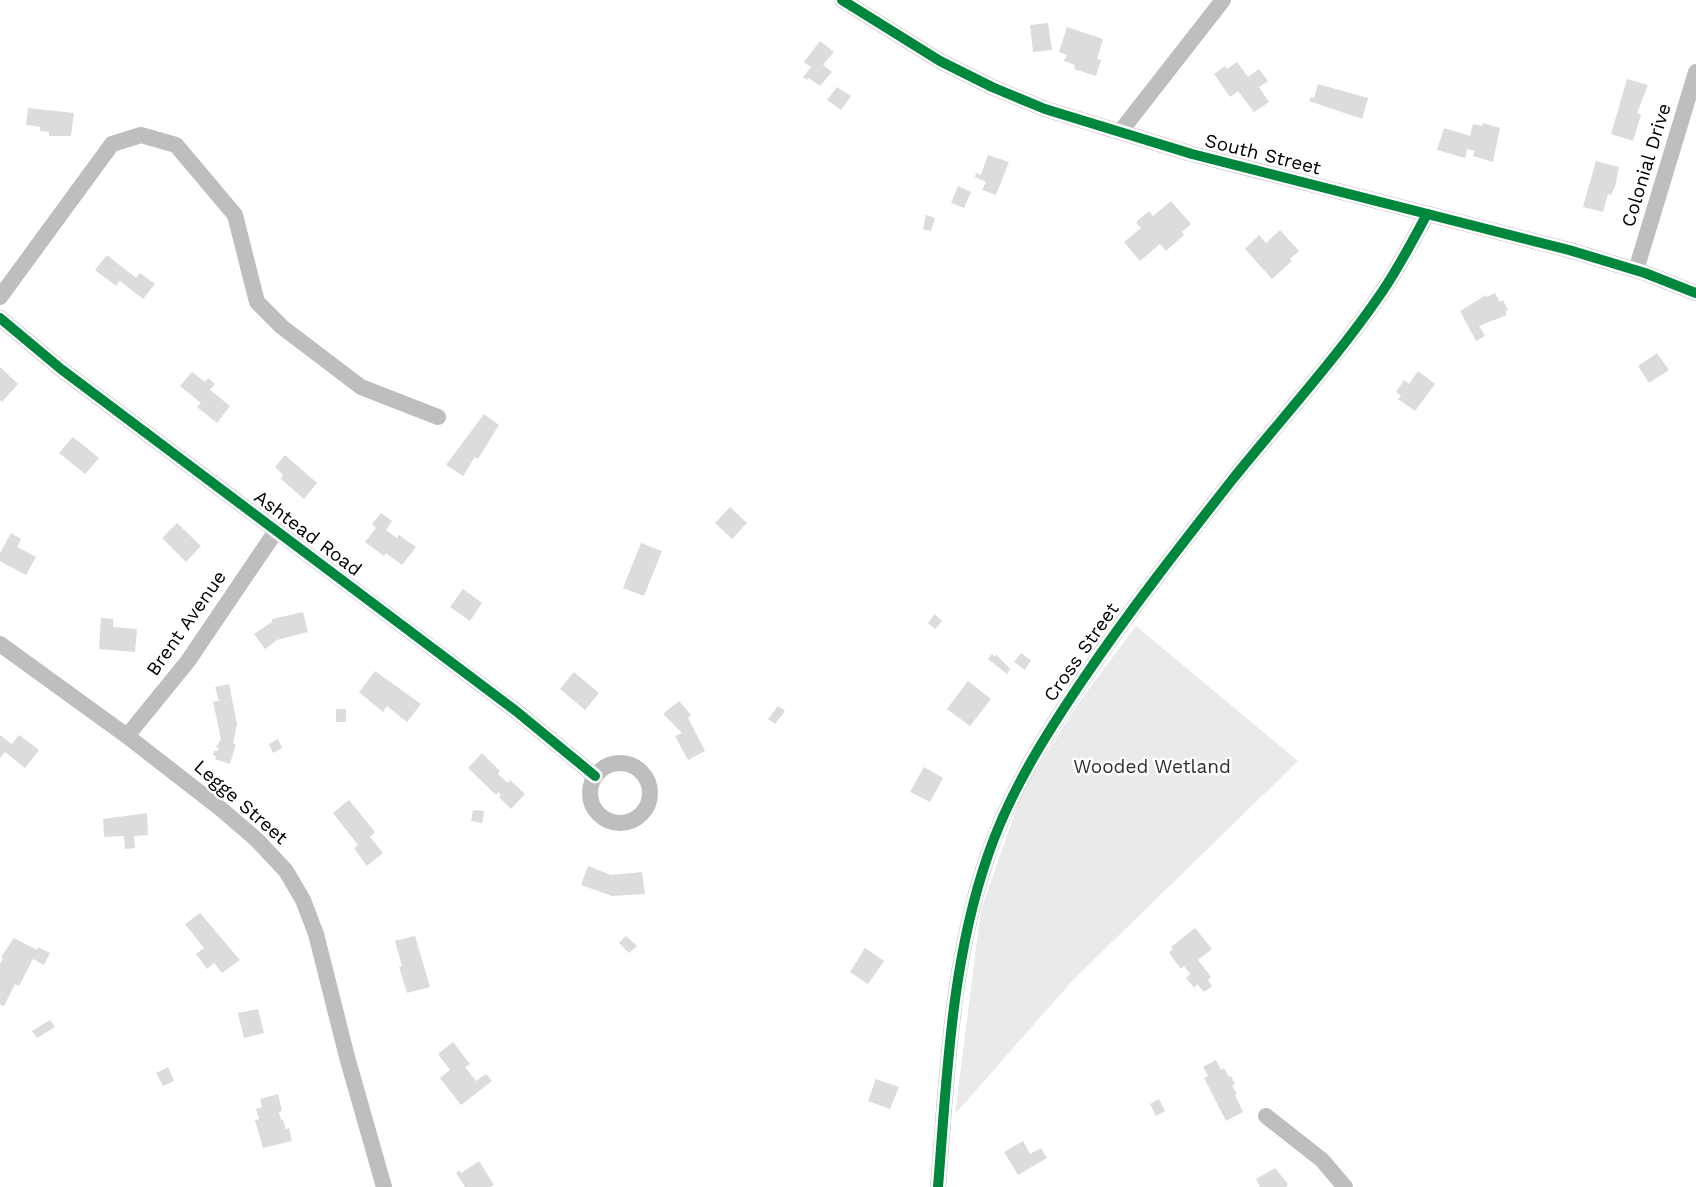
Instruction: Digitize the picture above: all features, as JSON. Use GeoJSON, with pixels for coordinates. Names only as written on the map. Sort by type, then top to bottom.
{"type":"FeatureCollection","features":[{"type":"Feature","properties":{"kind":"street","name":"South Street"},"geometry":{"type":"LineString","coordinates":[[842,0],[906,42],[965,74],[1045,109],[1192,154],[1550,245],[1636,270],[1696,293]]}},
{"type":"Feature","properties":{"kind":"street"},"geometry":{"type":"LineString","coordinates":[[1120,132],[1223,0]]}},
{"type":"Feature","properties":{"kind":"street","name":"Colonial Drive"},"geometry":{"type":"LineString","coordinates":[[1636,270],[1696,72]]}},
{"type":"Feature","properties":{"kind":"street"},"geometry":{"type":"LineString","coordinates":[[0,297],[112,144],[141,135],[176,145],[235,215],[257,302],[282,327],[361,387],[438,417]]}},
{"type":"Feature","properties":{"kind":"street","name":"Cross Street"},"geometry":{"type":"LineString","coordinates":[[938,1187],[951,1032],[968,929],[988,856],[1013,796],[1056,720],[1119,627],[1231,482],[1361,322],[1394,273],[1427,214]]}},
{"type":"Feature","properties":{"kind":"street","name":"Ashtead Road"},"geometry":{"type":"LineString","coordinates":[[0,318],[61,369],[516,711],[595,775]]}},
{"type":"Feature","properties":{"kind":"street","name":"Brent Avenue"},"geometry":{"type":"LineString","coordinates":[[127,736],[188,661],[276,531]]}},
{"type":"Feature","properties":{"kind":"street","name":"Legge Street"},"geometry":{"type":"LineString","coordinates":[[0,644],[127,736],[239,824],[277,860],[295,885],[316,934],[346,1058],[384,1187]]}},
{"type":"Feature","properties":{"kind":"street"},"geometry":{"type":"LineString","coordinates":[[1266,1116],[1322,1160],[1345,1187]]}},
{"type":"Feature","properties":{"kind":"green space","name":"Wooded Wetland"},"geometry":{"type":"Polygon","coordinates":[[[1136,626],[1298,761],[1074,979],[955,1114],[981,909],[1023,790],[1079,702],[1136,626]]]}},
{"type":"Feature","properties":{"kind":"building"},"geometry":{"type":"Polygon","coordinates":[[[1048,23],[1052,50],[1033,52],[1030,25],[1048,23]]]}},
{"type":"Feature","properties":{"kind":"building"},"geometry":{"type":"Polygon","coordinates":[[[1067,27],[1103,39],[1097,59],[1101,60],[1096,76],[1074,69],[1075,65],[1064,61],[1067,55],[1059,52],[1067,27]]]}},
{"type":"Feature","properties":{"kind":"building"},"geometry":{"type":"Polygon","coordinates":[[[820,41],[834,52],[823,65],[832,72],[820,86],[803,77],[811,67],[804,62],[820,41]]]}},
{"type":"Feature","properties":{"kind":"building"},"geometry":{"type":"Polygon","coordinates":[[[1237,62],[1248,77],[1259,69],[1268,81],[1259,87],[1269,102],[1254,112],[1238,91],[1230,97],[1214,74],[1237,62]]]}},
{"type":"Feature","properties":{"kind":"building"},"geometry":{"type":"Polygon","coordinates":[[[1627,79],[1648,85],[1637,113],[1641,115],[1633,141],[1611,134],[1627,79]]]}},
{"type":"Feature","properties":{"kind":"building"},"geometry":{"type":"Polygon","coordinates":[[[1318,84],[1368,98],[1362,119],[1309,101],[1311,97],[1314,98],[1318,84]]]}},
{"type":"Feature","properties":{"kind":"building"},"geometry":{"type":"Polygon","coordinates":[[[837,87],[851,96],[841,110],[827,100],[837,87]]]}},
{"type":"Feature","properties":{"kind":"building"},"geometry":{"type":"Polygon","coordinates":[[[28,108],[74,113],[71,136],[49,136],[49,132],[40,131],[40,127],[26,125],[28,108]]]}},
{"type":"Feature","properties":{"kind":"building"},"geometry":{"type":"Polygon","coordinates":[[[1483,123],[1500,128],[1493,162],[1473,156],[1475,151],[1467,149],[1465,158],[1437,150],[1444,128],[1470,136],[1473,124],[1482,126],[1483,123]]]}},
{"type":"Feature","properties":{"kind":"building"},"geometry":{"type":"Polygon","coordinates":[[[988,155],[1009,162],[996,195],[982,190],[986,182],[975,177],[976,173],[981,175],[988,155]]]}},
{"type":"Feature","properties":{"kind":"building"},"geometry":{"type":"Polygon","coordinates":[[[1596,161],[1619,167],[1615,187],[1611,195],[1608,194],[1603,212],[1583,207],[1596,161]]]}},
{"type":"Feature","properties":{"kind":"building"},"geometry":{"type":"Polygon","coordinates":[[[958,186],[971,192],[964,208],[951,203],[958,186]]]}},
{"type":"Feature","properties":{"kind":"building"},"geometry":{"type":"Polygon","coordinates":[[[1171,201],[1191,224],[1182,232],[1184,235],[1166,251],[1160,244],[1140,261],[1124,242],[1141,228],[1136,222],[1149,211],[1153,216],[1171,201]]]}},
{"type":"Feature","properties":{"kind":"building"},"geometry":{"type":"Polygon","coordinates":[[[926,215],[935,218],[931,231],[923,229],[926,215]]]}},
{"type":"Feature","properties":{"kind":"building"},"geometry":{"type":"Polygon","coordinates":[[[1280,230],[1299,251],[1272,279],[1245,249],[1259,235],[1266,243],[1280,230]]]}},
{"type":"Feature","properties":{"kind":"building"},"geometry":{"type":"Polygon","coordinates":[[[107,255],[136,278],[140,273],[155,284],[143,299],[120,281],[116,286],[95,270],[107,255]]]}},
{"type":"Feature","properties":{"kind":"building"},"geometry":{"type":"Polygon","coordinates":[[[1495,293],[1500,302],[1503,300],[1508,310],[1505,312],[1507,315],[1479,326],[1485,336],[1476,341],[1460,311],[1486,295],[1487,297],[1495,293]]]}},
{"type":"Feature","properties":{"kind":"building"},"geometry":{"type":"Polygon","coordinates":[[[1657,353],[1669,370],[1649,383],[1638,366],[1657,353]]]}},
{"type":"Feature","properties":{"kind":"building"},"geometry":{"type":"Polygon","coordinates":[[[0,367],[18,384],[2,402],[0,400],[0,367]]]}},
{"type":"Feature","properties":{"kind":"building"},"geometry":{"type":"Polygon","coordinates":[[[1418,371],[1435,384],[1415,411],[1398,399],[1401,396],[1396,392],[1404,380],[1409,384],[1418,371]]]}},
{"type":"Feature","properties":{"kind":"building"},"geometry":{"type":"Polygon","coordinates":[[[192,372],[205,382],[208,378],[215,384],[210,390],[230,406],[217,423],[197,407],[201,403],[180,386],[192,372]]]}},
{"type":"Feature","properties":{"kind":"building"},"geometry":{"type":"Polygon","coordinates":[[[484,414],[499,425],[478,459],[475,457],[463,476],[446,465],[484,414]]]}},
{"type":"Feature","properties":{"kind":"building"},"geometry":{"type":"Polygon","coordinates":[[[73,437],[99,458],[85,474],[59,453],[73,437]]]}},
{"type":"Feature","properties":{"kind":"building"},"geometry":{"type":"Polygon","coordinates":[[[285,455],[317,483],[304,499],[281,479],[283,475],[275,467],[285,455]]]}},
{"type":"Feature","properties":{"kind":"building"},"geometry":{"type":"Polygon","coordinates":[[[730,507],[747,523],[732,539],[715,523],[730,507]]]}},
{"type":"Feature","properties":{"kind":"building"},"geometry":{"type":"Polygon","coordinates":[[[381,513],[392,521],[386,530],[416,547],[402,565],[365,542],[376,528],[372,524],[381,513]]]}},
{"type":"Feature","properties":{"kind":"building"},"geometry":{"type":"Polygon","coordinates":[[[177,523],[201,546],[186,562],[162,538],[177,523]]]}},
{"type":"Feature","properties":{"kind":"building"},"geometry":{"type":"Polygon","coordinates":[[[11,533],[21,539],[17,547],[36,557],[26,575],[0,561],[0,553],[11,533]]]}},
{"type":"Feature","properties":{"kind":"building"},"geometry":{"type":"Polygon","coordinates":[[[641,543],[662,551],[644,596],[623,588],[641,543]]]}},
{"type":"Feature","properties":{"kind":"building"},"geometry":{"type":"Polygon","coordinates":[[[463,589],[482,603],[470,621],[450,607],[463,589]]]}},
{"type":"Feature","properties":{"kind":"building"},"geometry":{"type":"Polygon","coordinates":[[[303,612],[308,632],[277,640],[265,649],[254,634],[272,622],[272,619],[303,612]]]}},
{"type":"Feature","properties":{"kind":"building"},"geometry":{"type":"Polygon","coordinates":[[[935,614],[942,621],[935,629],[928,623],[935,614]]]}},
{"type":"Feature","properties":{"kind":"building"},"geometry":{"type":"Polygon","coordinates":[[[101,618],[113,619],[113,627],[137,629],[135,652],[99,649],[101,618]]]}},
{"type":"Feature","properties":{"kind":"building"},"geometry":{"type":"Polygon","coordinates":[[[1021,653],[1031,660],[1025,670],[1014,662],[1021,653]]]}},
{"type":"Feature","properties":{"kind":"building"},"geometry":{"type":"Polygon","coordinates":[[[992,654],[995,657],[996,654],[1010,669],[1007,674],[988,659],[992,654]]]}},
{"type":"Feature","properties":{"kind":"building"},"geometry":{"type":"Polygon","coordinates":[[[375,671],[421,704],[407,722],[387,706],[383,712],[359,692],[375,671]]]}},
{"type":"Feature","properties":{"kind":"building"},"geometry":{"type":"Polygon","coordinates":[[[574,672],[599,693],[585,710],[560,689],[574,672]]]}},
{"type":"Feature","properties":{"kind":"building"},"geometry":{"type":"Polygon","coordinates":[[[968,681],[991,699],[970,726],[947,709],[968,681]]]}},
{"type":"Feature","properties":{"kind":"building"},"geometry":{"type":"Polygon","coordinates":[[[229,684],[237,724],[233,744],[236,744],[230,764],[215,759],[216,756],[213,755],[219,748],[216,747],[221,739],[213,702],[219,701],[215,687],[229,684]]]}},
{"type":"Feature","properties":{"kind":"building"},"geometry":{"type":"Polygon","coordinates":[[[679,701],[691,715],[688,718],[705,751],[688,760],[675,736],[682,733],[663,714],[679,701]]]}},
{"type":"Feature","properties":{"kind":"building"},"geometry":{"type":"Polygon","coordinates":[[[778,706],[785,711],[775,724],[768,719],[778,706]]]}},
{"type":"Feature","properties":{"kind":"building"},"geometry":{"type":"Polygon","coordinates":[[[336,709],[346,709],[346,722],[336,722],[336,709]]]}},
{"type":"Feature","properties":{"kind":"building"},"geometry":{"type":"Polygon","coordinates":[[[0,735],[12,744],[19,735],[39,750],[25,768],[5,752],[0,758],[0,735]]]}},
{"type":"Feature","properties":{"kind":"building"},"geometry":{"type":"Polygon","coordinates":[[[278,739],[282,748],[273,753],[269,744],[278,739]]]}},
{"type":"Feature","properties":{"kind":"building"},"geometry":{"type":"Polygon","coordinates":[[[482,753],[500,771],[498,774],[508,783],[510,780],[525,794],[511,809],[499,797],[501,795],[498,792],[496,795],[468,768],[482,753]]]}},
{"type":"Feature","properties":{"kind":"building"},"geometry":{"type":"Polygon","coordinates":[[[924,767],[943,778],[930,802],[910,792],[924,767]]]}},
{"type":"Feature","properties":{"kind":"building"},"geometry":{"type":"Polygon","coordinates":[[[349,800],[375,832],[370,837],[383,853],[367,866],[354,848],[358,845],[333,813],[349,800]]]}},
{"type":"Feature","properties":{"kind":"building"},"geometry":{"type":"Polygon","coordinates":[[[473,810],[484,811],[482,823],[471,821],[473,810]]]}},
{"type":"Feature","properties":{"kind":"building"},"geometry":{"type":"Polygon","coordinates":[[[147,813],[148,835],[134,836],[135,848],[125,849],[124,836],[104,837],[103,819],[147,813]]]}},
{"type":"Feature","properties":{"kind":"building"},"geometry":{"type":"Polygon","coordinates":[[[588,866],[611,875],[642,872],[645,894],[612,896],[581,885],[588,866]]]}},
{"type":"Feature","properties":{"kind":"building"},"geometry":{"type":"Polygon","coordinates":[[[200,913],[240,960],[222,973],[214,963],[207,969],[196,954],[204,948],[185,924],[200,913]]]}},
{"type":"Feature","properties":{"kind":"building"},"geometry":{"type":"Polygon","coordinates":[[[1195,928],[1212,949],[1198,960],[1211,977],[1208,980],[1212,986],[1204,992],[1197,984],[1194,988],[1186,978],[1190,974],[1184,966],[1181,969],[1169,953],[1173,949],[1171,947],[1195,928]]]}},
{"type":"Feature","properties":{"kind":"building"},"geometry":{"type":"Polygon","coordinates":[[[415,936],[430,987],[407,993],[395,941],[415,936]]]}},
{"type":"Feature","properties":{"kind":"building"},"geometry":{"type":"Polygon","coordinates":[[[626,936],[637,946],[629,953],[619,943],[626,936]]]}},
{"type":"Feature","properties":{"kind":"building"},"geometry":{"type":"Polygon","coordinates":[[[14,938],[37,950],[38,947],[50,953],[44,965],[33,959],[19,986],[15,984],[4,1006],[0,1005],[1,957],[14,938]]]}},
{"type":"Feature","properties":{"kind":"building"},"geometry":{"type":"Polygon","coordinates":[[[865,948],[884,961],[868,984],[850,972],[865,948]]]}},
{"type":"Feature","properties":{"kind":"building"},"geometry":{"type":"Polygon","coordinates":[[[258,1009],[264,1033],[244,1038],[238,1013],[258,1009]]]}},
{"type":"Feature","properties":{"kind":"building"},"geometry":{"type":"Polygon","coordinates":[[[50,1020],[55,1027],[37,1038],[32,1031],[50,1020]]]}},
{"type":"Feature","properties":{"kind":"building"},"geometry":{"type":"Polygon","coordinates":[[[453,1042],[470,1064],[465,1067],[476,1081],[486,1074],[492,1081],[461,1105],[440,1078],[450,1070],[438,1054],[453,1042]]]}},
{"type":"Feature","properties":{"kind":"building"},"geometry":{"type":"Polygon","coordinates":[[[1216,1060],[1221,1070],[1224,1068],[1229,1077],[1231,1076],[1235,1084],[1232,1085],[1237,1094],[1235,1095],[1243,1112],[1226,1121],[1204,1078],[1208,1076],[1203,1067],[1216,1060]]]}},
{"type":"Feature","properties":{"kind":"building"},"geometry":{"type":"Polygon","coordinates":[[[168,1067],[174,1081],[163,1086],[156,1073],[168,1067]]]}},
{"type":"Feature","properties":{"kind":"building"},"geometry":{"type":"Polygon","coordinates":[[[876,1079],[899,1087],[890,1109],[868,1101],[876,1079]]]}},
{"type":"Feature","properties":{"kind":"building"},"geometry":{"type":"Polygon","coordinates":[[[278,1094],[281,1120],[286,1129],[289,1128],[292,1141],[263,1148],[255,1120],[259,1119],[256,1109],[262,1107],[260,1099],[278,1094]]]}},
{"type":"Feature","properties":{"kind":"building"},"geometry":{"type":"Polygon","coordinates":[[[1159,1099],[1165,1111],[1156,1116],[1150,1104],[1159,1099]]]}},
{"type":"Feature","properties":{"kind":"building"},"geometry":{"type":"Polygon","coordinates":[[[1023,1141],[1030,1154],[1041,1148],[1047,1158],[1018,1175],[1004,1152],[1023,1141]]]}},
{"type":"Feature","properties":{"kind":"building"},"geometry":{"type":"Polygon","coordinates":[[[479,1161],[494,1185],[465,1187],[456,1173],[460,1170],[461,1173],[479,1161]]]}},
{"type":"Feature","properties":{"kind":"building"},"geometry":{"type":"Polygon","coordinates":[[[1275,1168],[1288,1184],[1286,1187],[1260,1187],[1256,1179],[1275,1168]]]}},
{"type":"Feature","properties":{"kind":"cycle path"},"geometry":{"type":"LineString","coordinates":[[842,0],[940,61],[1045,109],[1192,154],[1569,250],[1645,273],[1696,293]]}},
{"type":"Feature","properties":{"kind":"cycle path"},"geometry":{"type":"LineString","coordinates":[[938,1187],[948,1061],[966,936],[988,855],[1018,786],[1056,720],[1119,628],[1232,480],[1365,316],[1394,273],[1427,214]]}},
{"type":"Feature","properties":{"kind":"cycle path"},"geometry":{"type":"LineString","coordinates":[[0,318],[61,369],[516,711],[595,776]]}}]}
